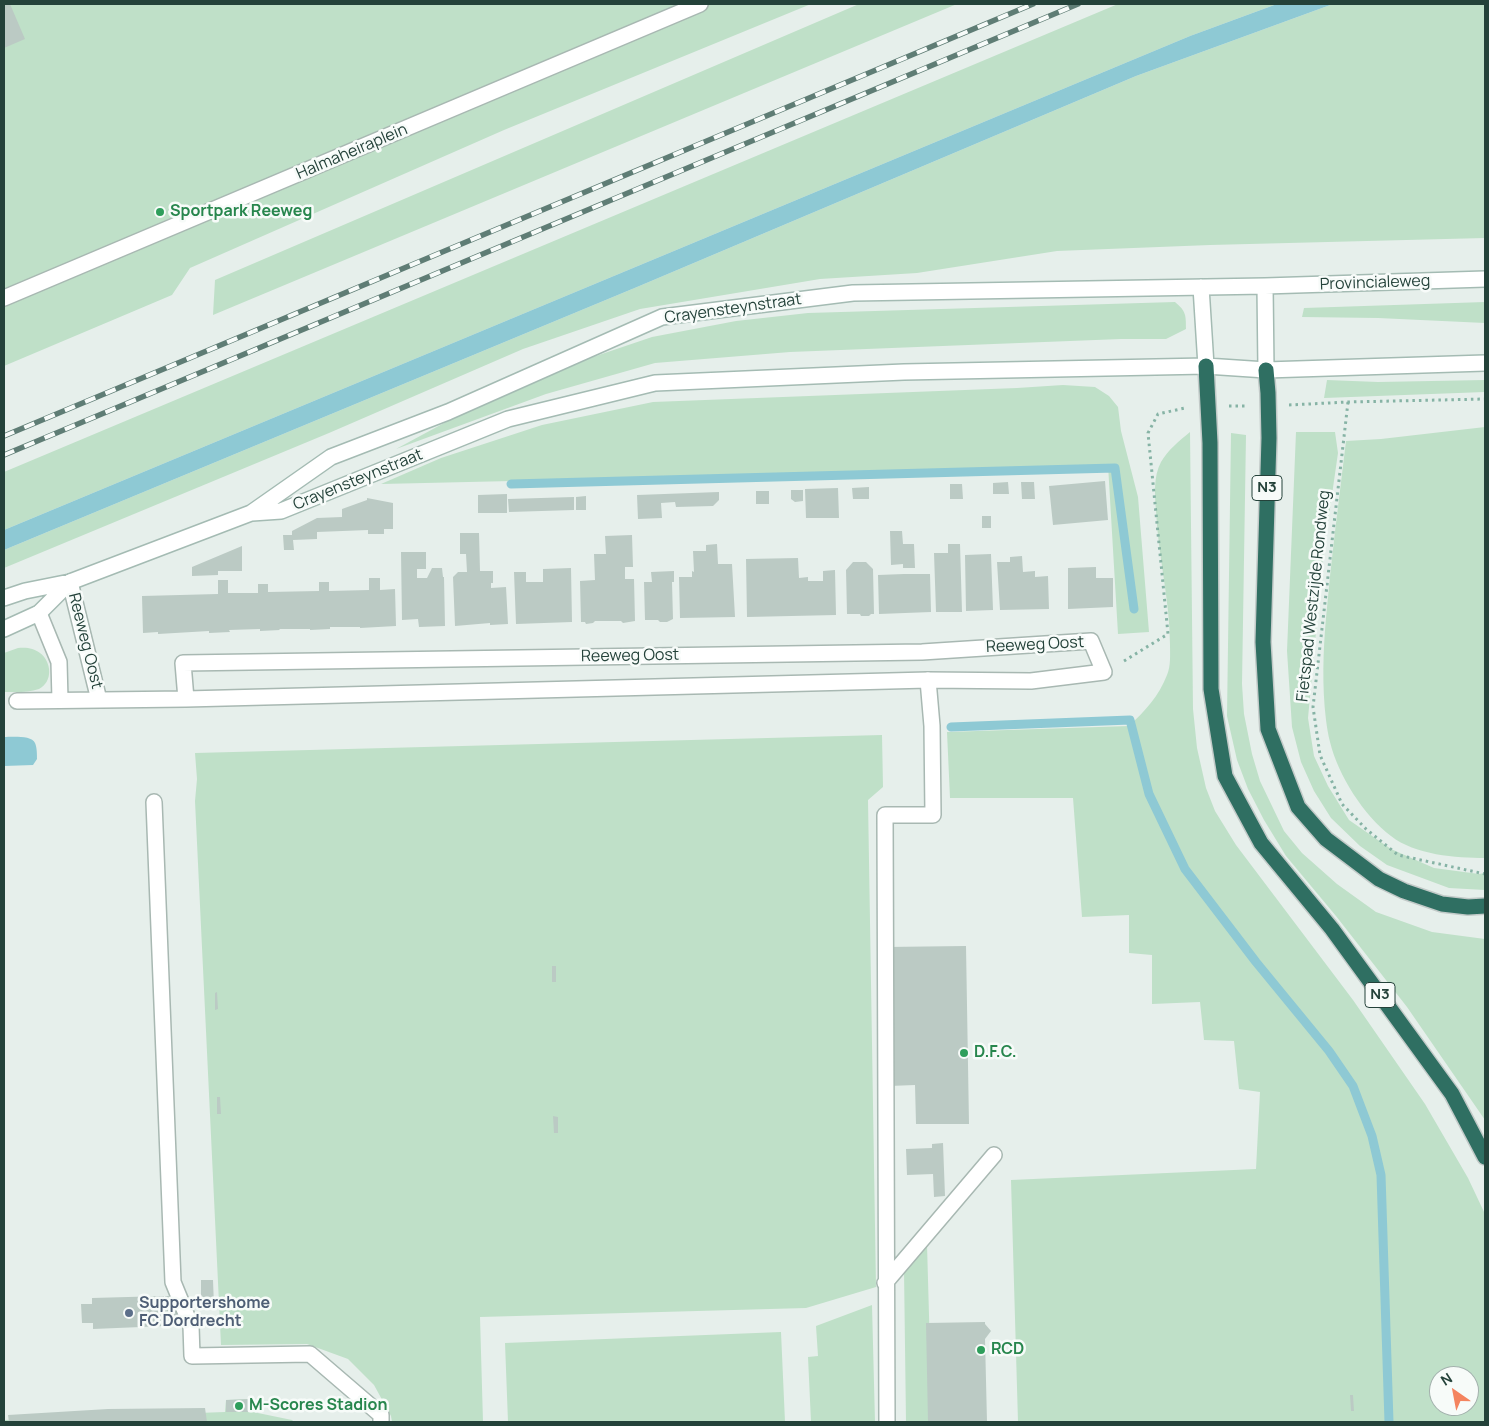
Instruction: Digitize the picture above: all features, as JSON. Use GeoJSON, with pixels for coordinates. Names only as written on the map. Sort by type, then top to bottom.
{"type":"FeatureCollection","features":[{"type":"Feature","properties":{"kind":"highway","name":"N3"},"geometry":{"type":"LineString","coordinates":[[1206,366],[1210,443],[1211,689],[1225,776],[1261,843],[1332,929],[1452,1094],[1485,1157]]}},
{"type":"Feature","properties":{"kind":"highway","name":"N3"},"geometry":{"type":"LineString","coordinates":[[1266,370],[1269,438],[1263,642],[1268,729],[1298,808],[1326,840],[1379,879],[1404,891],[1442,904],[1468,907],[1485,906]]}},
{"type":"Feature","properties":{"kind":"main road","name":"Halmaheiraplein"},"geometry":{"type":"LineString","coordinates":[[4,298],[700,4]]}},
{"type":"Feature","properties":{"kind":"main road","name":"Provincialeweg"},"geometry":{"type":"LineString","coordinates":[[1201,287],[1485,279]]}},
{"type":"Feature","properties":{"kind":"main road"},"geometry":{"type":"LineString","coordinates":[[1265,286],[1266,370]]}},
{"type":"Feature","properties":{"kind":"main road"},"geometry":{"type":"LineString","coordinates":[[1201,287],[1206,366],[1266,370],[1485,364]]}},
{"type":"Feature","properties":{"kind":"main road","name":"Crayensteynstraat"},"geometry":{"type":"LineString","coordinates":[[4,598],[25,591],[70,582],[250,514],[331,456],[448,412],[662,317],[853,293],[1201,287]]}},
{"type":"Feature","properties":{"kind":"main road","name":"Crayensteynstraat"},"geometry":{"type":"LineString","coordinates":[[250,514],[281,511],[508,419],[655,383],[904,372],[1206,366]]}},
{"type":"Feature","properties":{"kind":"main road","name":"Crayensteynstraat"},"geometry":{"type":"LineString","coordinates":[[4,629],[40,613],[70,582]]}},
{"type":"Feature","properties":{"kind":"main road","name":"Reeweg Oost"},"geometry":{"type":"LineString","coordinates":[[70,582],[99,700]]}},
{"type":"Feature","properties":{"kind":"main road","name":"Reeweg Oost"},"geometry":{"type":"LineString","coordinates":[[40,613],[59,662],[60,700]]}},
{"type":"Feature","properties":{"kind":"main road","name":"Reeweg Oost"},"geometry":{"type":"LineString","coordinates":[[17,701],[186,699],[928,680],[1030,680],[1104,672],[1091,641],[922,652],[183,663],[186,699]]}},
{"type":"Feature","properties":{"kind":"main road"},"geometry":{"type":"LineString","coordinates":[[887,1422],[884,815],[933,815],[932,726],[928,680]]}},
{"type":"Feature","properties":{"kind":"main road"},"geometry":{"type":"LineString","coordinates":[[154,802],[173,1282],[191,1326],[192,1356],[310,1354],[381,1415],[381,1422]]}},
{"type":"Feature","properties":{"kind":"main road"},"geometry":{"type":"LineString","coordinates":[[885,1283],[994,1155]]}},
{"type":"Feature","properties":{"kind":"path","name":"Fietspad Westzijde Rondweg"},"geometry":{"type":"LineString","coordinates":[[1485,399],[1348,402],[1314,707],[1320,756],[1342,804],[1366,829],[1398,855],[1485,874]]}},
{"type":"Feature","properties":{"kind":"green space","name":"Sportpark Reeweg"},"geometry":{"type":"Polygon","coordinates":[[[4,4],[811,4],[504,130],[190,268],[172,295],[4,366],[4,4]]]}},
{"type":"Feature","properties":{"kind":"green space"},"geometry":{"type":"Polygon","coordinates":[[[859,4],[957,4],[213,315],[215,280],[859,4]]]}},
{"type":"Feature","properties":{"kind":"green space"},"geometry":{"type":"Polygon","coordinates":[[[1118,4],[1277,4],[1190,36],[4,530],[4,472],[1118,4]]]}},
{"type":"Feature","properties":{"kind":"green space"},"geometry":{"type":"Polygon","coordinates":[[[1333,4],[1485,4],[1485,238],[1057,251],[917,273],[820,279],[640,309],[523,349],[329,433],[4,568],[4,550],[637,287],[1136,76],[1333,4]]]}},
{"type":"Feature","properties":{"kind":"green space"},"geometry":{"type":"Polygon","coordinates":[[[1175,302],[1185,314],[1186,329],[1166,339],[1121,339],[790,352],[655,363],[546,394],[396,449],[446,422],[593,357],[652,337],[736,321],[808,313],[1175,302]]]}},
{"type":"Feature","properties":{"kind":"green space"},"geometry":{"type":"Polygon","coordinates":[[[1485,302],[1485,323],[1302,317],[1304,308],[1485,302]]]}},
{"type":"Feature","properties":{"kind":"green space"},"geometry":{"type":"Polygon","coordinates":[[[1327,380],[1378,382],[1485,380],[1485,392],[1324,398],[1327,380]]]}},
{"type":"Feature","properties":{"kind":"green space"},"geometry":{"type":"Polygon","coordinates":[[[1063,385],[1095,387],[1109,396],[1118,407],[1121,431],[1138,497],[1149,632],[1118,634],[1108,465],[1037,469],[381,484],[441,458],[542,425],[653,402],[1063,385]]]}},
{"type":"Feature","properties":{"kind":"green space"},"geometry":{"type":"Polygon","coordinates":[[[1485,427],[1485,858],[1449,856],[1412,847],[1391,836],[1371,818],[1353,794],[1334,755],[1326,720],[1323,669],[1328,596],[1346,441],[1381,439],[1485,427]]]}},
{"type":"Feature","properties":{"kind":"green space"},"geometry":{"type":"Polygon","coordinates":[[[1190,432],[1193,709],[1197,748],[1206,788],[1215,811],[1236,845],[1353,1000],[1425,1104],[1468,1178],[1485,1214],[1485,1422],[1018,1422],[1011,1180],[1256,1169],[1260,1092],[1239,1089],[1234,1041],[1204,1040],[1200,1002],[1152,1004],[1152,955],[1129,953],[1129,915],[1082,917],[1073,798],[950,798],[947,732],[1129,726],[1156,696],[1164,683],[1170,664],[1170,656],[1168,611],[1157,528],[1155,486],[1158,468],[1174,446],[1190,432]]]}},
{"type":"Feature","properties":{"kind":"green space"},"geometry":{"type":"Polygon","coordinates":[[[1296,432],[1335,432],[1338,453],[1323,557],[1308,718],[1314,756],[1328,786],[1349,820],[1391,849],[1434,868],[1479,874],[1485,873],[1485,890],[1449,888],[1387,865],[1360,846],[1331,818],[1314,791],[1301,762],[1292,727],[1287,651],[1296,432]]]}},
{"type":"Feature","properties":{"kind":"green space"},"geometry":{"type":"Polygon","coordinates":[[[1231,433],[1246,435],[1242,684],[1244,714],[1252,754],[1260,781],[1284,831],[1302,853],[1337,884],[1376,912],[1432,932],[1485,939],[1485,1120],[1407,1007],[1286,856],[1248,789],[1237,760],[1227,716],[1231,433]]]}},
{"type":"Feature","properties":{"kind":"green space"},"geometry":{"type":"Polygon","coordinates":[[[18,648],[30,648],[40,653],[49,666],[49,677],[44,686],[39,689],[26,692],[4,692],[4,653],[18,648]]]}},
{"type":"Feature","properties":{"kind":"green space"},"geometry":{"type":"Polygon","coordinates":[[[882,735],[883,787],[868,800],[876,1287],[806,1308],[480,1317],[483,1422],[392,1422],[391,1416],[374,1385],[348,1359],[307,1344],[221,1345],[195,801],[197,779],[195,753],[882,735]]]}},
{"type":"Feature","properties":{"kind":"green space"},"geometry":{"type":"Polygon","coordinates":[[[927,1244],[932,1422],[906,1422],[904,1270],[927,1244]]]}},
{"type":"Feature","properties":{"kind":"green space"},"geometry":{"type":"Polygon","coordinates":[[[872,1305],[875,1422],[811,1422],[808,1357],[818,1356],[816,1326],[872,1305]]]}},
{"type":"Feature","properties":{"kind":"green space"},"geometry":{"type":"Polygon","coordinates":[[[781,1332],[785,1422],[508,1422],[505,1343],[781,1332]]]}},
{"type":"Feature","properties":{"kind":"green space","name":"M-Scores Stadion"},"geometry":{"type":"Polygon","coordinates":[[[253,1399],[253,1412],[294,1422],[4,1422],[4,1420],[225,1412],[226,1400],[253,1399]]]}},
{"type":"Feature","properties":{"kind":"water"},"geometry":{"type":"Polygon","coordinates":[[[1277,4],[1333,4],[1136,76],[637,287],[4,550],[4,530],[1190,36],[1277,4]]]}},
{"type":"Feature","properties":{"kind":"water"},"geometry":{"type":"Polygon","coordinates":[[[4,737],[21,737],[33,740],[37,759],[33,765],[4,766],[4,737]]]}},
{"type":"Feature","properties":{"kind":"building"},"geometry":{"type":"Polygon","coordinates":[[[4,4],[10,4],[25,39],[4,48],[4,4]]]}},
{"type":"Feature","properties":{"kind":"building"},"geometry":{"type":"Polygon","coordinates":[[[1105,481],[1108,520],[1053,525],[1049,486],[1105,481]]]}},
{"type":"Feature","properties":{"kind":"building"},"geometry":{"type":"Polygon","coordinates":[[[1008,482],[1009,494],[993,494],[993,483],[1008,482]]]}},
{"type":"Feature","properties":{"kind":"building"},"geometry":{"type":"Polygon","coordinates":[[[1021,482],[1034,482],[1035,499],[1022,499],[1021,482]]]}},
{"type":"Feature","properties":{"kind":"building"},"geometry":{"type":"Polygon","coordinates":[[[950,484],[962,484],[963,499],[950,499],[950,484]]]}},
{"type":"Feature","properties":{"kind":"building"},"geometry":{"type":"Polygon","coordinates":[[[869,487],[869,499],[853,499],[852,488],[869,487]]]}},
{"type":"Feature","properties":{"kind":"building"},"geometry":{"type":"Polygon","coordinates":[[[838,488],[839,518],[806,518],[805,489],[838,488]]]}},
{"type":"Feature","properties":{"kind":"building"},"geometry":{"type":"Polygon","coordinates":[[[791,490],[803,490],[803,501],[795,502],[791,499],[791,490]]]}},
{"type":"Feature","properties":{"kind":"building"},"geometry":{"type":"Polygon","coordinates":[[[756,491],[769,491],[769,504],[756,504],[756,491]]]}},
{"type":"Feature","properties":{"kind":"building"},"geometry":{"type":"Polygon","coordinates":[[[719,492],[719,500],[713,506],[676,507],[675,502],[661,503],[662,518],[638,519],[637,495],[719,492]]]}},
{"type":"Feature","properties":{"kind":"building"},"geometry":{"type":"Polygon","coordinates":[[[507,494],[507,513],[478,513],[478,495],[507,494]]]}},
{"type":"Feature","properties":{"kind":"building"},"geometry":{"type":"Polygon","coordinates":[[[586,496],[586,510],[576,510],[576,497],[586,496]]]}},
{"type":"Feature","properties":{"kind":"building"},"geometry":{"type":"Polygon","coordinates":[[[574,497],[574,510],[509,512],[508,499],[574,497]]]}},
{"type":"Feature","properties":{"kind":"building"},"geometry":{"type":"Polygon","coordinates":[[[367,498],[393,503],[393,529],[384,529],[384,534],[368,534],[368,530],[317,532],[317,539],[293,540],[294,550],[284,550],[283,535],[292,535],[292,531],[317,518],[342,517],[342,509],[367,500],[367,498]]]}},
{"type":"Feature","properties":{"kind":"building"},"geometry":{"type":"Polygon","coordinates":[[[982,516],[991,516],[991,528],[982,528],[982,516]]]}},
{"type":"Feature","properties":{"kind":"building"},"geometry":{"type":"Polygon","coordinates":[[[890,531],[902,531],[903,544],[914,544],[915,568],[903,568],[903,564],[891,565],[890,531]]]}},
{"type":"Feature","properties":{"kind":"building"},"geometry":{"type":"Polygon","coordinates":[[[460,533],[479,533],[480,571],[493,571],[491,588],[506,587],[508,624],[490,625],[490,623],[455,626],[453,577],[458,572],[467,572],[466,554],[460,554],[460,533]]]}},
{"type":"Feature","properties":{"kind":"building"},"geometry":{"type":"Polygon","coordinates":[[[632,535],[633,567],[625,567],[625,579],[634,579],[635,621],[623,623],[621,621],[595,621],[586,624],[581,622],[580,581],[595,580],[594,554],[606,554],[605,536],[632,535]]]}},
{"type":"Feature","properties":{"kind":"building"},"geometry":{"type":"Polygon","coordinates":[[[717,544],[718,564],[732,564],[735,617],[680,618],[679,577],[692,577],[692,571],[694,572],[693,551],[706,551],[706,545],[717,544]]]}},
{"type":"Feature","properties":{"kind":"building"},"geometry":{"type":"Polygon","coordinates":[[[948,544],[960,544],[962,612],[936,612],[934,553],[948,553],[948,544]]]}},
{"type":"Feature","properties":{"kind":"building"},"geometry":{"type":"Polygon","coordinates":[[[242,546],[242,571],[218,571],[218,575],[192,576],[192,567],[242,546]]]}},
{"type":"Feature","properties":{"kind":"building"},"geometry":{"type":"Polygon","coordinates":[[[401,552],[426,552],[426,569],[417,569],[417,578],[427,578],[432,568],[442,568],[444,577],[445,626],[419,627],[418,619],[402,620],[401,552]]]}},
{"type":"Feature","properties":{"kind":"building"},"geometry":{"type":"Polygon","coordinates":[[[991,554],[993,610],[966,611],[965,555],[991,554]]]}},
{"type":"Feature","properties":{"kind":"building"},"geometry":{"type":"Polygon","coordinates":[[[1022,556],[1023,572],[1035,571],[1035,577],[1048,576],[1049,609],[1000,610],[997,562],[1010,562],[1010,557],[1022,556]]]}},
{"type":"Feature","properties":{"kind":"building"},"geometry":{"type":"Polygon","coordinates":[[[798,558],[799,578],[808,577],[808,581],[823,581],[823,571],[835,570],[836,615],[747,617],[746,559],[798,558]]]}},
{"type":"Feature","properties":{"kind":"building"},"geometry":{"type":"Polygon","coordinates":[[[853,562],[866,562],[873,569],[874,614],[869,616],[847,614],[846,570],[853,562]]]}},
{"type":"Feature","properties":{"kind":"building"},"geometry":{"type":"Polygon","coordinates":[[[1096,567],[1096,578],[1113,578],[1113,607],[1068,609],[1068,568],[1096,567]]]}},
{"type":"Feature","properties":{"kind":"building"},"geometry":{"type":"Polygon","coordinates":[[[571,568],[572,622],[516,624],[514,572],[526,572],[526,582],[543,582],[543,569],[571,568]]]}},
{"type":"Feature","properties":{"kind":"building"},"geometry":{"type":"Polygon","coordinates":[[[674,571],[674,582],[672,582],[673,619],[667,622],[645,620],[644,582],[652,582],[651,572],[674,571]]]}},
{"type":"Feature","properties":{"kind":"building"},"geometry":{"type":"Polygon","coordinates":[[[930,574],[931,612],[879,614],[878,575],[930,574]]]}},
{"type":"Feature","properties":{"kind":"building"},"geometry":{"type":"Polygon","coordinates":[[[369,578],[380,578],[380,590],[395,589],[396,626],[330,627],[330,629],[310,630],[229,630],[230,632],[209,633],[209,631],[143,633],[142,596],[218,594],[218,580],[228,580],[228,593],[258,593],[258,584],[268,584],[268,592],[319,591],[319,582],[329,582],[329,591],[369,590],[369,578]]]}},
{"type":"Feature","properties":{"kind":"building"},"geometry":{"type":"Polygon","coordinates":[[[966,946],[969,1124],[916,1124],[915,1085],[889,1086],[886,947],[966,946]]]}},
{"type":"Feature","properties":{"kind":"building"},"geometry":{"type":"Polygon","coordinates":[[[552,966],[556,966],[556,982],[552,982],[552,966]]]}},
{"type":"Feature","properties":{"kind":"building"},"geometry":{"type":"Polygon","coordinates":[[[217,992],[218,1009],[215,1010],[215,993],[217,992]]]}},
{"type":"Feature","properties":{"kind":"building"},"geometry":{"type":"Polygon","coordinates":[[[217,1097],[220,1097],[221,1114],[217,1114],[217,1097]]]}},
{"type":"Feature","properties":{"kind":"building"},"geometry":{"type":"Polygon","coordinates":[[[553,1116],[558,1117],[558,1133],[554,1133],[553,1116]]]}},
{"type":"Feature","properties":{"kind":"building"},"geometry":{"type":"Polygon","coordinates":[[[943,1143],[945,1196],[934,1197],[933,1174],[907,1175],[906,1149],[932,1148],[932,1144],[943,1143]]]}},
{"type":"Feature","properties":{"kind":"building"},"geometry":{"type":"Polygon","coordinates":[[[201,1280],[213,1280],[214,1306],[201,1307],[201,1280]]]}},
{"type":"Feature","properties":{"kind":"building","name":"Supportershome FC Dordrecht"},"geometry":{"type":"Polygon","coordinates":[[[164,1296],[164,1302],[165,1296],[177,1296],[178,1324],[93,1329],[93,1323],[82,1323],[81,1304],[92,1304],[92,1298],[164,1296]]]}},
{"type":"Feature","properties":{"kind":"building"},"geometry":{"type":"Polygon","coordinates":[[[985,1322],[991,1331],[985,1339],[987,1422],[928,1422],[926,1323],[985,1322]]]}},
{"type":"Feature","properties":{"kind":"building"},"geometry":{"type":"Polygon","coordinates":[[[1350,1395],[1353,1395],[1354,1411],[1351,1411],[1350,1395]]]}},
{"type":"Feature","properties":{"kind":"building"},"geometry":{"type":"Polygon","coordinates":[[[253,1399],[252,1412],[226,1412],[226,1400],[253,1399]]]}},
{"type":"Feature","properties":{"kind":"building"},"geometry":{"type":"Polygon","coordinates":[[[205,1408],[207,1422],[9,1422],[8,1415],[108,1409],[205,1408]]]}},
{"type":"Feature","properties":{"kind":"waterway"},"geometry":{"type":"LineString","coordinates":[[511,484],[1115,468],[1134,609]]}},
{"type":"Feature","properties":{"kind":"waterway"},"geometry":{"type":"LineString","coordinates":[[951,727],[1130,720],[1149,794],[1185,869],[1256,962],[1329,1051],[1353,1086],[1372,1136],[1381,1175],[1389,1422]]}},
{"type":"Feature","properties":{"kind":"railway"},"geometry":{"type":"LineString","coordinates":[[4,436],[1033,4]]}},
{"type":"Feature","properties":{"kind":"railway"},"geometry":{"type":"LineString","coordinates":[[4,455],[1078,4]]}},
{"type":"Feature","properties":{"kind":"place","name":"Sportpark Reeweg"},"geometry":{"type":"Point","coordinates":[160,212]}},
{"type":"Feature","properties":{"kind":"place","name":"D.F.C."},"geometry":{"type":"Point","coordinates":[964,1053]}},
{"type":"Feature","properties":{"kind":"place","name":"Supportershome FC Dordrecht"},"geometry":{"type":"Point","coordinates":[129,1313]}},
{"type":"Feature","properties":{"kind":"place","name":"RCD"},"geometry":{"type":"Point","coordinates":[981,1350]}},
{"type":"Feature","properties":{"kind":"place","name":"M-Scores Stadion"},"geometry":{"type":"Point","coordinates":[239,1406]}}]}
